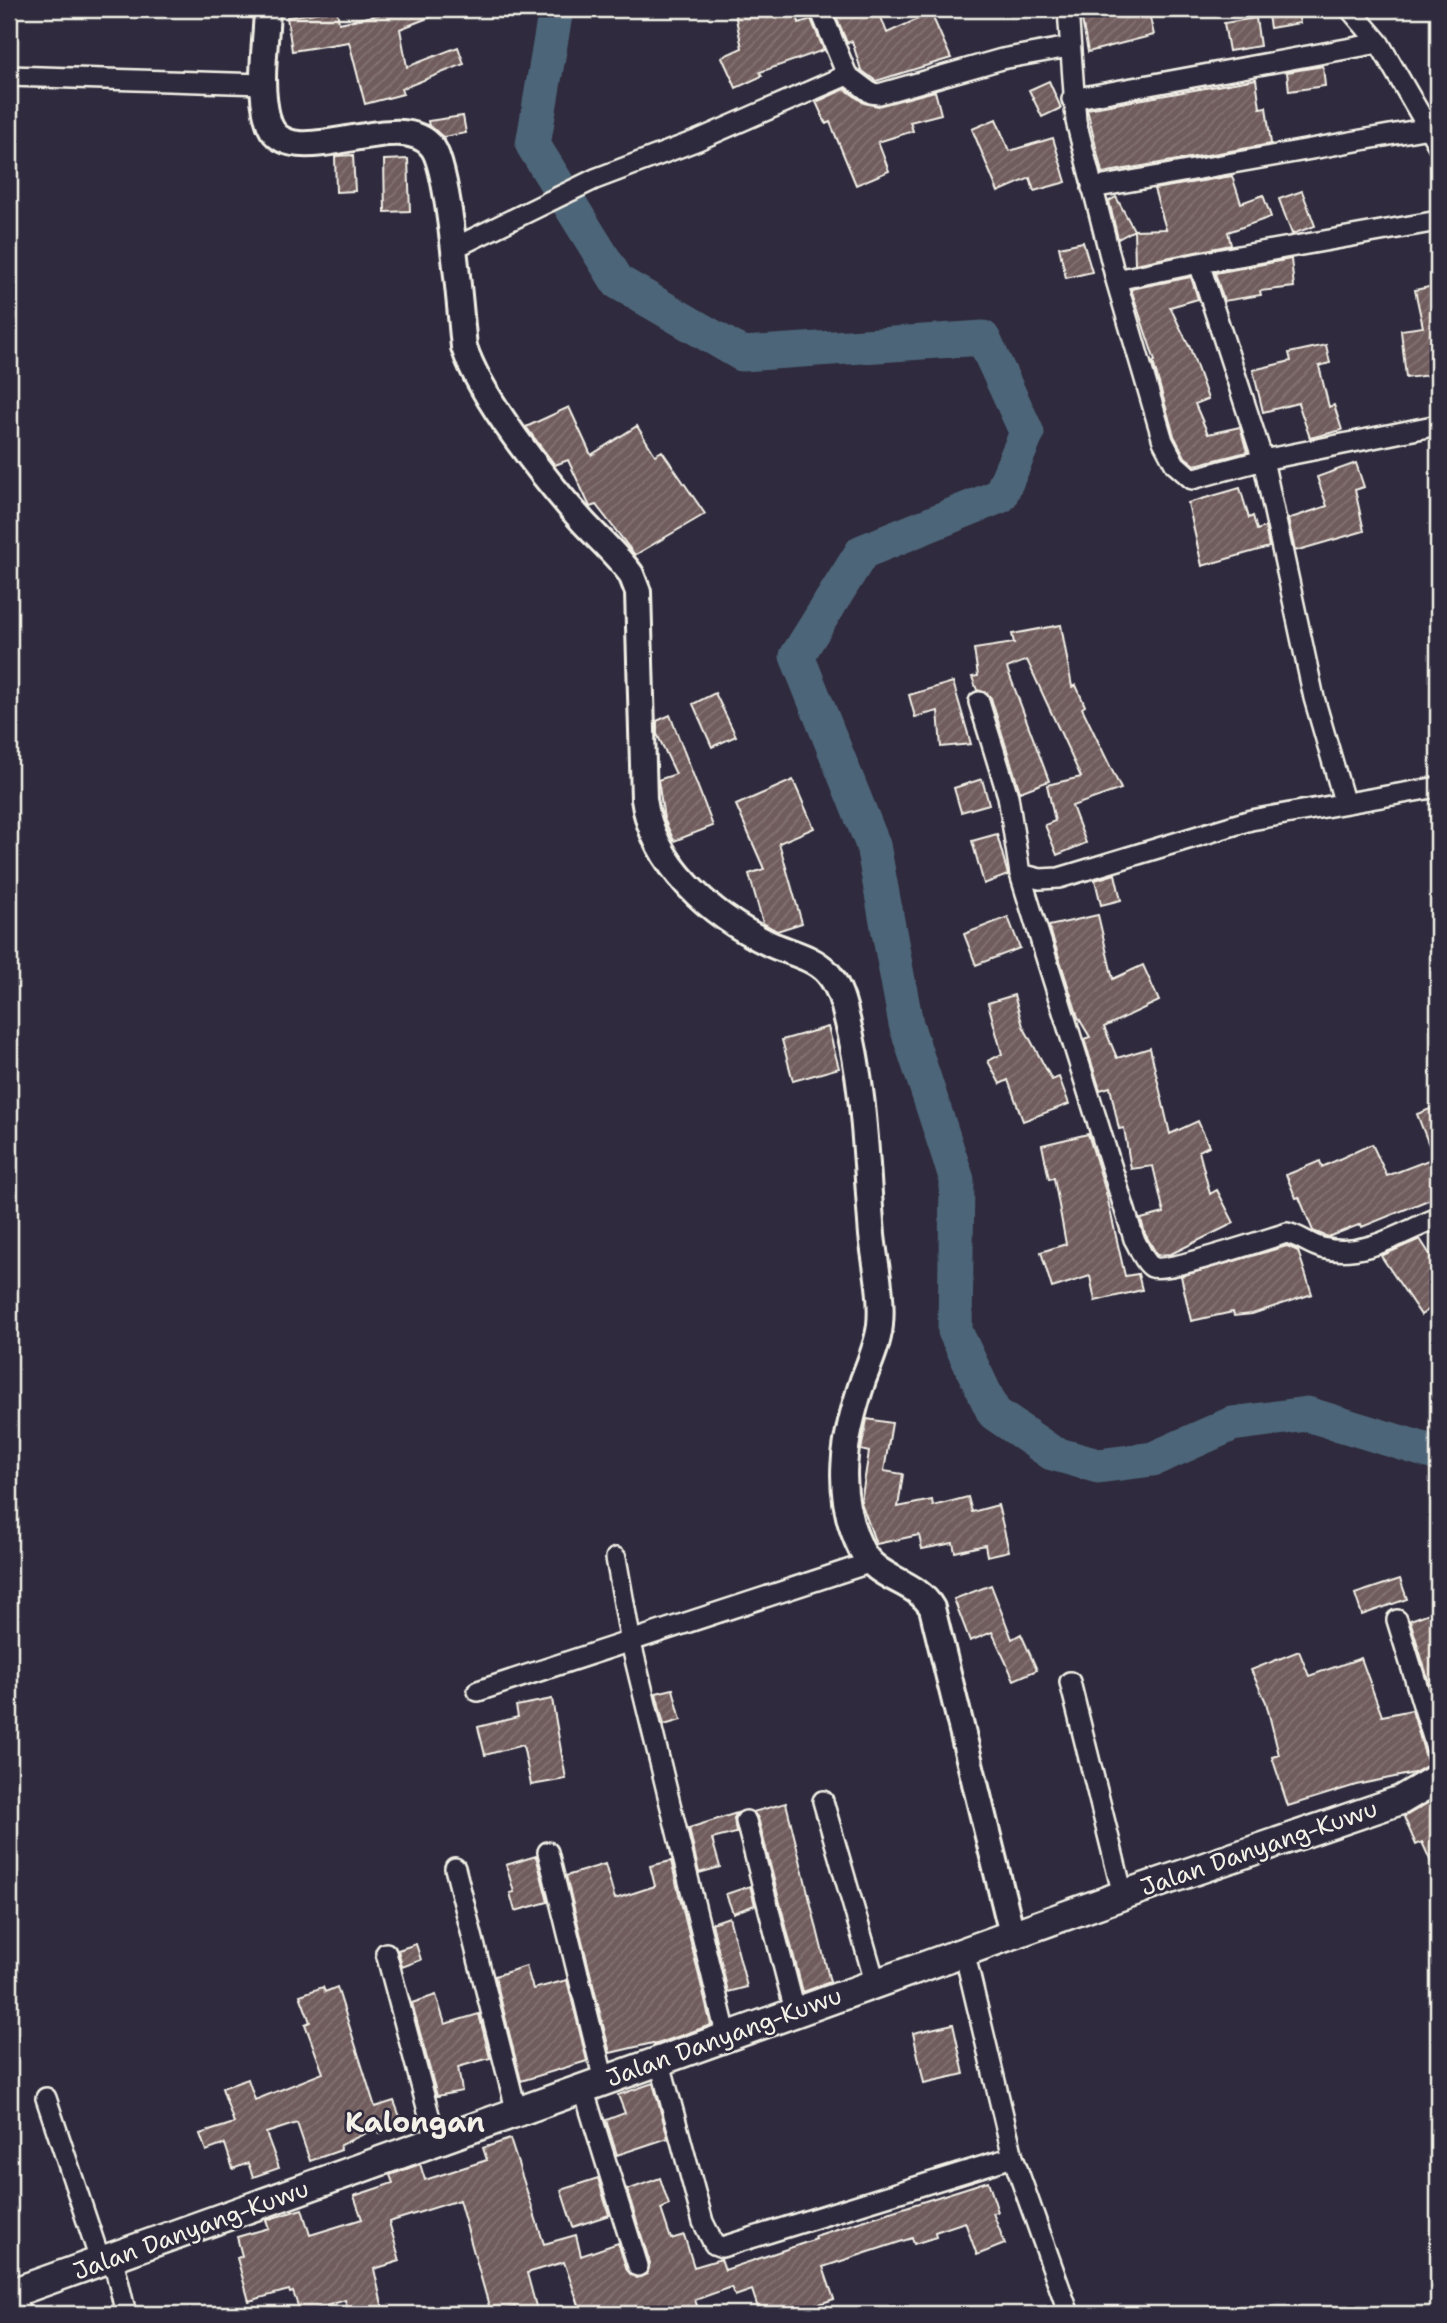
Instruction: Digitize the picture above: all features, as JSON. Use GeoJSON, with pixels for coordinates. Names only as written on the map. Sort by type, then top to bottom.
{"type":"FeatureCollection","features":[{"type":"Feature","properties":{"kind":"main road","name":"Jalan Danyang-Kuwu"},"geometry":{"type":"LineString","coordinates":[[14,2301],[107,2261],[594,2084],[660,2063],[875,1982],[1388,1805],[1438,1778]]}},
{"type":"Feature","properties":{"kind":"street"},"geometry":{"type":"LineString","coordinates":[[267,9],[263,84],[269,123],[287,142],[306,145],[395,132],[419,138],[432,146],[440,172],[464,347],[471,368],[487,395],[549,479],[631,574],[638,592],[644,799],[647,821],[654,839],[688,886],[707,904],[757,938],[815,962],[827,972],[842,1000],[864,1127],[880,1307],[876,1345],[850,1419],[843,1454],[846,1505],[861,1549],[869,1563],[883,1574],[915,1589],[932,1608],[1012,1934]]}},
{"type":"Feature","properties":{"kind":"street"},"geometry":{"type":"LineString","coordinates":[[820,9],[847,75],[871,93],[879,94],[1002,59],[1069,47]]}},
{"type":"Feature","properties":{"kind":"street"},"geometry":{"type":"LineString","coordinates":[[1069,9],[1072,99],[1092,188],[1163,441],[1174,464],[1192,479],[1263,460],[1438,425]]}},
{"type":"Feature","properties":{"kind":"street"},"geometry":{"type":"LineString","coordinates":[[1092,188],[1434,136],[1379,43],[1350,9]]}},
{"type":"Feature","properties":{"kind":"street"},"geometry":{"type":"LineString","coordinates":[[1072,99],[1379,43]]}},
{"type":"Feature","properties":{"kind":"street"},"geometry":{"type":"LineString","coordinates":[[452,249],[595,179],[698,140],[847,75]]}},
{"type":"Feature","properties":{"kind":"street"},"geometry":{"type":"LineString","coordinates":[[9,76],[263,84]]}},
{"type":"Feature","properties":{"kind":"street"},"geometry":{"type":"LineString","coordinates":[[1116,280],[1438,221]]}},
{"type":"Feature","properties":{"kind":"street"},"geometry":{"type":"LineString","coordinates":[[1199,263],[1263,460],[1314,698],[1344,802]]}},
{"type":"Feature","properties":{"kind":"street"},"geometry":{"type":"LineString","coordinates":[[979,702],[1008,796],[1020,874],[1134,1239],[1149,1264],[1160,1268],[1187,1262],[1287,1233],[1321,1248],[1354,1250],[1371,1247],[1438,1218]]}},
{"type":"Feature","properties":{"kind":"street"},"geometry":{"type":"LineString","coordinates":[[1020,874],[1040,879],[1059,878],[1251,820],[1438,787]]}},
{"type":"Feature","properties":{"kind":"street"},"geometry":{"type":"LineString","coordinates":[[616,1558],[631,1643],[727,2038]]}},
{"type":"Feature","properties":{"kind":"street"},"geometry":{"type":"LineString","coordinates":[[478,1691],[869,1563]]}},
{"type":"Feature","properties":{"kind":"street"},"geometry":{"type":"LineString","coordinates":[[1397,1620],[1438,1754]]}},
{"type":"Feature","properties":{"kind":"street"},"geometry":{"type":"LineString","coordinates":[[1070,1682],[1123,1895]]}},
{"type":"Feature","properties":{"kind":"street"},"geometry":{"type":"LineString","coordinates":[[823,1801],[875,1982]]}},
{"type":"Feature","properties":{"kind":"street"},"geometry":{"type":"LineString","coordinates":[[746,1821],[795,2011]]}},
{"type":"Feature","properties":{"kind":"street"},"geometry":{"type":"LineString","coordinates":[[548,1852],[594,2084],[638,2266]]}},
{"type":"Feature","properties":{"kind":"street"},"geometry":{"type":"LineString","coordinates":[[455,1868],[517,2113]]}},
{"type":"Feature","properties":{"kind":"street"},"geometry":{"type":"LineString","coordinates":[[964,1951],[1013,2157],[1069,2314]]}},
{"type":"Feature","properties":{"kind":"street"},"geometry":{"type":"LineString","coordinates":[[386,1953],[436,2141]]}},
{"type":"Feature","properties":{"kind":"street"},"geometry":{"type":"LineString","coordinates":[[660,2063],[703,2222],[714,2244],[722,2247],[1013,2157]]}},
{"type":"Feature","properties":{"kind":"street"},"geometry":{"type":"LineString","coordinates":[[46,2098],[125,2314]]}},
{"type":"Feature","properties":{"kind":"building"},"geometry":{"type":"Polygon","coordinates":[[[407,9],[448,10],[400,29],[407,67],[458,47],[464,64],[401,89],[403,94],[365,104],[349,42],[292,51],[287,17],[337,10],[339,23],[407,9]]]}},
{"type":"Feature","properties":{"kind":"building"},"geometry":{"type":"Polygon","coordinates":[[[734,9],[796,9],[799,23],[811,19],[824,50],[760,72],[762,76],[736,88],[722,57],[742,48],[734,9]]]}},
{"type":"Feature","properties":{"kind":"building"},"geometry":{"type":"Polygon","coordinates":[[[833,9],[878,9],[887,33],[931,13],[951,58],[876,81],[861,70],[852,41],[847,43],[833,9]]]}},
{"type":"Feature","properties":{"kind":"building"},"geometry":{"type":"Polygon","coordinates":[[[1080,9],[1148,9],[1154,35],[1088,52],[1080,9]]]}},
{"type":"Feature","properties":{"kind":"building"},"geometry":{"type":"Polygon","coordinates":[[[1267,9],[1297,9],[1300,23],[1270,28],[1267,9]]]}},
{"type":"Feature","properties":{"kind":"building"},"geometry":{"type":"Polygon","coordinates":[[[1256,18],[1260,46],[1229,51],[1224,23],[1256,18]]]}},
{"type":"Feature","properties":{"kind":"building"},"geometry":{"type":"Polygon","coordinates":[[[1323,66],[1325,86],[1289,91],[1287,72],[1323,66]]]}},
{"type":"Feature","properties":{"kind":"building"},"geometry":{"type":"Polygon","coordinates":[[[1256,79],[1260,108],[1266,107],[1271,144],[1102,173],[1087,109],[1256,79]]]}},
{"type":"Feature","properties":{"kind":"building"},"geometry":{"type":"Polygon","coordinates":[[[1049,81],[1061,108],[1042,117],[1029,90],[1049,81]]]}},
{"type":"Feature","properties":{"kind":"building"},"geometry":{"type":"Polygon","coordinates":[[[845,89],[864,103],[878,106],[935,91],[941,114],[910,122],[913,131],[878,142],[889,171],[856,185],[830,122],[826,124],[816,102],[845,89]]]}},
{"type":"Feature","properties":{"kind":"building"},"geometry":{"type":"Polygon","coordinates":[[[463,116],[466,133],[443,137],[429,126],[428,121],[463,116]]]}},
{"type":"Feature","properties":{"kind":"building"},"geometry":{"type":"Polygon","coordinates":[[[996,119],[1009,151],[1053,138],[1066,182],[1034,191],[1030,178],[998,192],[972,129],[996,119]]]}},
{"type":"Feature","properties":{"kind":"building"},"geometry":{"type":"Polygon","coordinates":[[[353,155],[355,191],[336,192],[335,156],[353,155]]]}},
{"type":"Feature","properties":{"kind":"building"},"geometry":{"type":"Polygon","coordinates":[[[408,159],[410,211],[385,212],[384,160],[408,159]]]}},
{"type":"Feature","properties":{"kind":"building"},"geometry":{"type":"Polygon","coordinates":[[[1232,176],[1241,203],[1263,195],[1271,217],[1228,232],[1231,245],[1135,264],[1134,230],[1166,229],[1154,189],[1232,176]]]}},
{"type":"Feature","properties":{"kind":"building"},"geometry":{"type":"Polygon","coordinates":[[[1302,191],[1315,226],[1292,234],[1279,199],[1302,191]]]}},
{"type":"Feature","properties":{"kind":"building"},"geometry":{"type":"Polygon","coordinates":[[[1116,197],[1134,230],[1118,239],[1109,201],[1116,197]]]}},
{"type":"Feature","properties":{"kind":"building"},"geometry":{"type":"Polygon","coordinates":[[[1083,242],[1092,272],[1066,278],[1059,247],[1083,242]]]}},
{"type":"Feature","properties":{"kind":"building"},"geometry":{"type":"Polygon","coordinates":[[[1291,259],[1294,287],[1260,291],[1261,295],[1224,301],[1215,273],[1291,259]]]}},
{"type":"Feature","properties":{"kind":"building"},"geometry":{"type":"Polygon","coordinates":[[[1191,277],[1198,299],[1170,307],[1190,348],[1208,399],[1195,404],[1208,434],[1240,427],[1247,452],[1195,465],[1185,457],[1174,436],[1153,362],[1155,361],[1131,289],[1191,277]]]}},
{"type":"Feature","properties":{"kind":"building"},"geometry":{"type":"Polygon","coordinates":[[[1438,285],[1438,374],[1406,378],[1401,330],[1423,327],[1415,290],[1438,285]]]}},
{"type":"Feature","properties":{"kind":"building"},"geometry":{"type":"Polygon","coordinates":[[[1326,345],[1330,363],[1319,366],[1329,407],[1334,405],[1342,430],[1310,438],[1298,403],[1263,412],[1253,370],[1291,361],[1289,353],[1326,345]]]}},
{"type":"Feature","properties":{"kind":"building"},"geometry":{"type":"Polygon","coordinates":[[[569,407],[591,455],[637,426],[655,455],[662,451],[705,514],[635,555],[596,505],[590,507],[568,460],[555,465],[526,427],[569,407]]]}},
{"type":"Feature","properties":{"kind":"building"},"geometry":{"type":"Polygon","coordinates":[[[1356,463],[1364,487],[1355,490],[1364,531],[1295,551],[1288,519],[1327,506],[1317,477],[1356,463]]]}},
{"type":"Feature","properties":{"kind":"building"},"geometry":{"type":"Polygon","coordinates":[[[1240,488],[1249,518],[1253,516],[1257,530],[1265,527],[1269,547],[1202,566],[1188,503],[1240,488]]]}},
{"type":"Feature","properties":{"kind":"building"},"geometry":{"type":"Polygon","coordinates":[[[1061,625],[1072,687],[1076,685],[1085,706],[1082,708],[1121,789],[1072,806],[1086,843],[1057,855],[1045,825],[1055,821],[1047,785],[1081,777],[1027,660],[1007,668],[1049,781],[1020,792],[991,698],[987,693],[977,690],[972,677],[978,676],[974,649],[1014,643],[1012,634],[1061,625]]]}},
{"type":"Feature","properties":{"kind":"building"},"geometry":{"type":"Polygon","coordinates":[[[953,682],[971,744],[941,747],[938,711],[915,717],[909,695],[953,682]]]}},
{"type":"Feature","properties":{"kind":"building"},"geometry":{"type":"Polygon","coordinates":[[[715,693],[736,736],[712,747],[693,704],[715,693]]]}},
{"type":"Feature","properties":{"kind":"building"},"geometry":{"type":"Polygon","coordinates":[[[670,715],[713,826],[674,841],[664,819],[658,780],[676,774],[657,734],[657,721],[670,715]]]}},
{"type":"Feature","properties":{"kind":"building"},"geometry":{"type":"Polygon","coordinates":[[[982,779],[989,804],[961,812],[954,788],[982,779]]]}},
{"type":"Feature","properties":{"kind":"building"},"geometry":{"type":"Polygon","coordinates":[[[793,780],[814,828],[779,843],[802,923],[777,931],[763,923],[749,874],[764,869],[736,805],[793,780]]]}},
{"type":"Feature","properties":{"kind":"building"},"geometry":{"type":"Polygon","coordinates":[[[997,834],[1008,875],[984,884],[972,841],[997,834]]]}},
{"type":"Feature","properties":{"kind":"building"},"geometry":{"type":"Polygon","coordinates":[[[1115,874],[1121,900],[1101,905],[1095,880],[1115,874]]]}},
{"type":"Feature","properties":{"kind":"building"},"geometry":{"type":"Polygon","coordinates":[[[1098,915],[1113,979],[1143,965],[1159,1001],[1104,1027],[1117,1058],[1150,1048],[1170,1134],[1198,1121],[1209,1146],[1199,1151],[1210,1194],[1217,1190],[1234,1223],[1171,1254],[1157,1255],[1145,1234],[1141,1219],[1164,1213],[1153,1166],[1131,1169],[1124,1128],[1119,1129],[1110,1087],[1100,1090],[1084,1039],[1090,1037],[1078,1017],[1049,926],[1098,915]]]}},
{"type":"Feature","properties":{"kind":"building"},"geometry":{"type":"Polygon","coordinates":[[[1008,917],[1020,948],[976,965],[964,934],[1008,917]]]}},
{"type":"Feature","properties":{"kind":"building"},"geometry":{"type":"Polygon","coordinates":[[[1014,995],[1023,1026],[1052,1080],[1059,1077],[1069,1104],[1023,1121],[1008,1080],[1000,1084],[988,1061],[1002,1054],[988,1003],[1014,995]]]}},
{"type":"Feature","properties":{"kind":"building"},"geometry":{"type":"Polygon","coordinates":[[[828,1027],[839,1068],[793,1081],[782,1040],[828,1027]]]}},
{"type":"Feature","properties":{"kind":"building"},"geometry":{"type":"Polygon","coordinates":[[[1438,1106],[1438,1196],[1362,1227],[1361,1224],[1328,1237],[1313,1231],[1299,1197],[1296,1198],[1286,1175],[1320,1161],[1322,1167],[1372,1144],[1387,1176],[1434,1158],[1417,1114],[1438,1106]]]}},
{"type":"Feature","properties":{"kind":"building"},"geometry":{"type":"Polygon","coordinates":[[[1088,1134],[1106,1192],[1125,1276],[1138,1274],[1142,1290],[1095,1301],[1090,1276],[1052,1288],[1041,1252],[1066,1244],[1054,1178],[1049,1179],[1042,1145],[1088,1134]]]}},
{"type":"Feature","properties":{"kind":"building"},"geometry":{"type":"Polygon","coordinates":[[[1420,1239],[1438,1267],[1438,1303],[1421,1315],[1381,1256],[1420,1239]]]}},
{"type":"Feature","properties":{"kind":"building"},"geometry":{"type":"Polygon","coordinates":[[[1287,1246],[1298,1251],[1312,1294],[1252,1314],[1234,1316],[1233,1312],[1191,1321],[1181,1276],[1287,1246]]]}},
{"type":"Feature","properties":{"kind":"building"},"geometry":{"type":"Polygon","coordinates":[[[867,1419],[892,1423],[884,1471],[903,1474],[898,1507],[932,1500],[933,1506],[968,1497],[972,1512],[998,1505],[1009,1551],[987,1556],[985,1545],[955,1552],[953,1543],[922,1549],[919,1535],[876,1544],[861,1502],[869,1452],[861,1450],[867,1419]]]}},
{"type":"Feature","properties":{"kind":"building"},"geometry":{"type":"Polygon","coordinates":[[[1400,1579],[1407,1599],[1362,1615],[1355,1594],[1400,1579]]]}},
{"type":"Feature","properties":{"kind":"building"},"geometry":{"type":"Polygon","coordinates":[[[991,1585],[1012,1639],[1021,1634],[1037,1670],[1014,1680],[992,1632],[970,1641],[954,1599],[991,1585]]]}},
{"type":"Feature","properties":{"kind":"building"},"geometry":{"type":"Polygon","coordinates":[[[1438,1610],[1438,1705],[1436,1705],[1410,1620],[1438,1610]]]}},
{"type":"Feature","properties":{"kind":"building"},"geometry":{"type":"Polygon","coordinates":[[[1299,1651],[1309,1676],[1361,1658],[1382,1716],[1412,1710],[1428,1765],[1414,1773],[1356,1785],[1288,1806],[1272,1757],[1279,1755],[1266,1702],[1251,1670],[1299,1651]]]}},
{"type":"Feature","properties":{"kind":"building"},"geometry":{"type":"Polygon","coordinates":[[[673,1689],[681,1720],[664,1725],[656,1693],[673,1689]]]}},
{"type":"Feature","properties":{"kind":"building"},"geometry":{"type":"Polygon","coordinates":[[[552,1699],[566,1779],[531,1785],[523,1745],[485,1755],[478,1727],[518,1717],[516,1706],[552,1699]]]}},
{"type":"Feature","properties":{"kind":"building"},"geometry":{"type":"Polygon","coordinates":[[[1438,1797],[1438,1877],[1422,1842],[1416,1845],[1404,1817],[1438,1797]]]}},
{"type":"Feature","properties":{"kind":"building"},"geometry":{"type":"Polygon","coordinates":[[[786,1803],[830,1982],[803,1992],[758,1818],[753,1812],[786,1803]]]}},
{"type":"Feature","properties":{"kind":"building"},"geometry":{"type":"Polygon","coordinates":[[[737,1813],[734,1818],[736,1833],[712,1839],[720,1867],[699,1873],[689,1828],[737,1813]]]}},
{"type":"Feature","properties":{"kind":"building"},"geometry":{"type":"Polygon","coordinates":[[[536,1856],[548,1902],[515,1911],[510,1893],[514,1892],[506,1865],[536,1856]]]}},
{"type":"Feature","properties":{"kind":"building"},"geometry":{"type":"Polygon","coordinates":[[[671,1861],[711,2025],[654,2045],[653,2043],[610,2053],[566,1876],[605,1864],[615,1899],[655,1886],[650,1866],[671,1861]]]}},
{"type":"Feature","properties":{"kind":"building"},"geometry":{"type":"Polygon","coordinates":[[[750,1886],[755,1905],[733,1913],[726,1894],[750,1886]]]}},
{"type":"Feature","properties":{"kind":"building"},"geometry":{"type":"Polygon","coordinates":[[[729,1917],[747,1987],[728,1992],[712,1923],[729,1917]]]}},
{"type":"Feature","properties":{"kind":"building"},"geometry":{"type":"Polygon","coordinates":[[[416,1944],[421,1960],[402,1967],[398,1950],[416,1944]]]}},
{"type":"Feature","properties":{"kind":"building"},"geometry":{"type":"Polygon","coordinates":[[[526,1966],[533,1989],[567,1980],[587,2061],[521,2081],[495,1976],[526,1966]]]}},
{"type":"Feature","properties":{"kind":"building"},"geometry":{"type":"Polygon","coordinates":[[[323,1987],[325,1992],[337,1987],[375,2107],[394,2101],[403,2125],[379,2134],[377,2128],[340,2145],[341,2150],[310,2161],[297,2123],[266,2133],[279,2168],[253,2177],[248,2163],[233,2169],[225,2144],[206,2151],[200,2134],[234,2123],[222,2088],[248,2079],[255,2100],[323,2073],[305,2024],[310,2022],[300,1995],[323,1987]]]}},
{"type":"Feature","properties":{"kind":"building"},"geometry":{"type":"Polygon","coordinates":[[[436,1995],[445,2024],[479,2014],[490,2058],[458,2067],[462,2091],[437,2096],[412,2003],[436,1995]]]}},
{"type":"Feature","properties":{"kind":"building"},"geometry":{"type":"Polygon","coordinates":[[[953,2024],[964,2074],[924,2083],[913,2033],[953,2024]]]}},
{"type":"Feature","properties":{"kind":"building"},"geometry":{"type":"Polygon","coordinates":[[[653,2083],[668,2138],[617,2155],[606,2120],[625,2113],[618,2095],[653,2083]]]}},
{"type":"Feature","properties":{"kind":"building"},"geometry":{"type":"Polygon","coordinates":[[[510,2139],[544,2244],[576,2235],[581,2256],[618,2243],[627,2270],[636,2278],[647,2274],[650,2263],[627,2190],[660,2178],[669,2205],[661,2209],[671,2239],[684,2235],[694,2267],[721,2259],[725,2270],[816,2239],[815,2236],[988,2181],[998,2212],[993,2213],[1005,2244],[977,2255],[965,2222],[935,2232],[936,2237],[914,2244],[912,2238],[823,2267],[834,2299],[789,2314],[760,2314],[752,2290],[735,2296],[731,2287],[695,2300],[699,2311],[688,2314],[582,2314],[564,2262],[527,2273],[538,2314],[516,2314],[515,2307],[491,2313],[459,2200],[389,2222],[400,2261],[374,2269],[384,2314],[355,2314],[353,2306],[347,2308],[345,2300],[301,2314],[293,2292],[290,2293],[289,2290],[249,2301],[237,2258],[242,2256],[237,2237],[269,2228],[266,2220],[302,2209],[310,2235],[362,2219],[354,2196],[393,2183],[390,2175],[420,2164],[425,2180],[487,2160],[483,2148],[510,2139]]]}},
{"type":"Feature","properties":{"kind":"building"},"geometry":{"type":"Polygon","coordinates":[[[598,2178],[609,2215],[573,2227],[561,2190],[598,2178]]]}},
{"type":"Feature","properties":{"kind":"waterway"},"geometry":{"type":"LineString","coordinates":[[556,9],[533,145],[618,282],[742,354],[983,338],[1027,433],[1000,496],[862,552],[797,656],[873,845],[906,1024],[957,1180],[955,1331],[994,1413],[1052,1453],[1098,1466],[1153,1459],[1232,1424],[1307,1414],[1438,1454]]}},
{"type":"Feature","properties":{"kind":"district","name":"Kalongan"},"geometry":{"type":"Point","coordinates":[415,2122]}}]}
